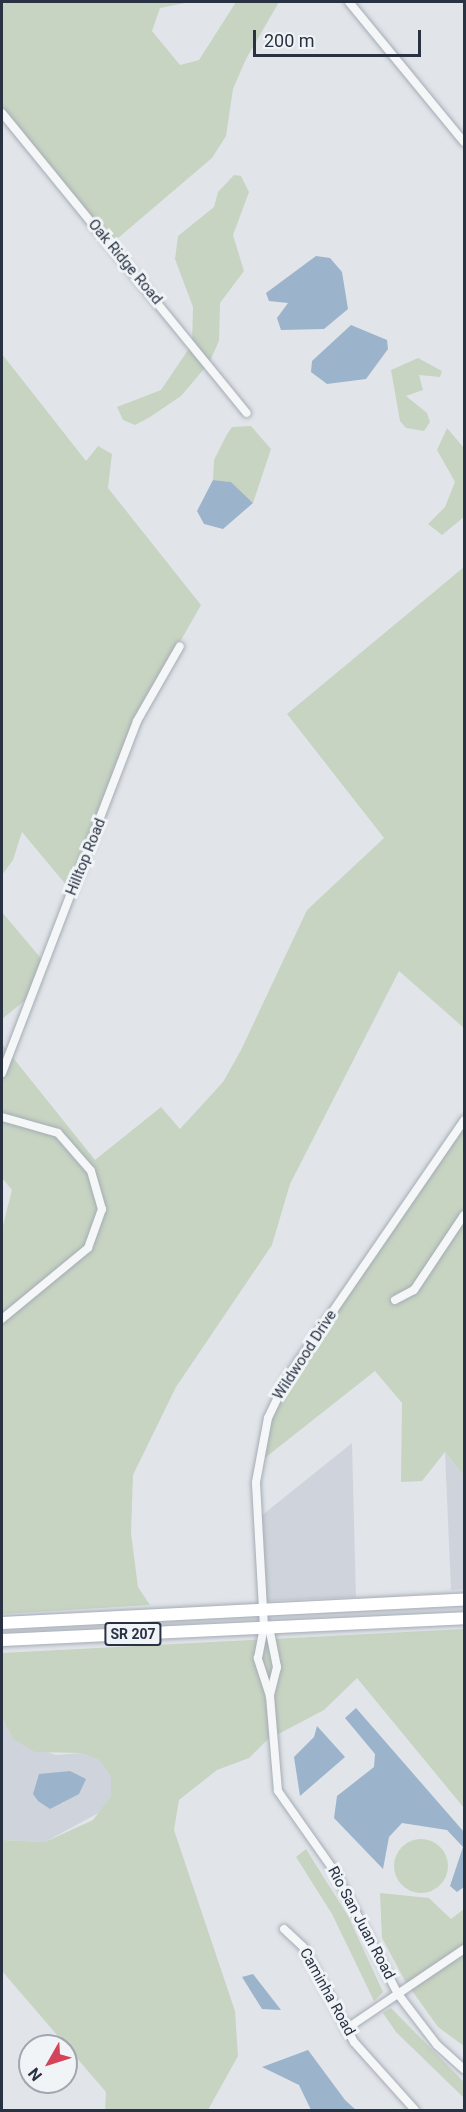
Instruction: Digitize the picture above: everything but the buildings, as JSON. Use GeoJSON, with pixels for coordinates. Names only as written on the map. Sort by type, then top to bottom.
{"type":"FeatureCollection","features":[{"type":"Feature","properties":{"kind":"highway","name":"SR 207"},"geometry":{"type":"LineString","coordinates":[[2,1623],[465,1600]]}},
{"type":"Feature","properties":{"kind":"highway","name":"SR 207"},"geometry":{"type":"LineString","coordinates":[[2,1641],[465,1618]]}},
{"type":"Feature","properties":{"kind":"street"},"geometry":{"type":"LineString","coordinates":[[349,2],[465,142]]}},
{"type":"Feature","properties":{"kind":"street","name":"Oak Ridge Road"},"geometry":{"type":"LineString","coordinates":[[2,113],[247,413]]}},
{"type":"Feature","properties":{"kind":"street","name":"Hilltop Road"},"geometry":{"type":"LineString","coordinates":[[2,1073],[137,721],[180,646]]}},
{"type":"Feature","properties":{"kind":"street"},"geometry":{"type":"LineString","coordinates":[[2,1117],[58,1132],[91,1171],[102,1209],[88,1248],[2,1319]]}},
{"type":"Feature","properties":{"kind":"street","name":"Wildwood Drive"},"geometry":{"type":"LineString","coordinates":[[267,1627],[263,1610],[256,1482],[271,1410],[465,1120]]}},
{"type":"Feature","properties":{"kind":"street"},"geometry":{"type":"LineString","coordinates":[[395,1300],[414,1290],[465,1215]]}},
{"type":"Feature","properties":{"kind":"street","name":"Rio San Juan Road"},"geometry":{"type":"LineString","coordinates":[[267,1627],[258,1658],[270,1696],[278,1791],[335,1872],[398,1994],[437,2044],[465,2069]]}},
{"type":"Feature","properties":{"kind":"street","name":"Rio San Juan Road"},"geometry":{"type":"LineString","coordinates":[[267,1627],[277,1667],[270,1696]]}},
{"type":"Feature","properties":{"kind":"street","name":"Caminha Road"},"geometry":{"type":"LineString","coordinates":[[285,1929],[303,1947],[346,2029],[372,2066],[416,2110]]}},
{"type":"Feature","properties":{"kind":"street"},"geometry":{"type":"LineString","coordinates":[[346,2029],[465,1949]]}},
{"type":"Feature","properties":{"kind":"shaded area"},"geometry":{"type":"Polygon","coordinates":[[[352,1443],[356,1597],[266,1601],[261,1516],[352,1443]]]}},
{"type":"Feature","properties":{"kind":"shaded area"},"geometry":{"type":"Polygon","coordinates":[[[445,1452],[464,1476],[464,1589],[451,1590],[445,1452]]]}},
{"type":"Feature","properties":{"kind":"shaded area"},"geometry":{"type":"Polygon","coordinates":[[[2,1718],[13,1739],[56,1755],[81,1753],[101,1760],[111,1777],[111,1796],[102,1811],[45,1842],[2,1840],[2,1718]],[[70,1771],[39,1775],[63,1804],[70,1771]]]}},
{"type":"Feature","properties":{"kind":"green space"},"geometry":{"type":"Polygon","coordinates":[[[2,2],[190,2],[160,8],[152,31],[180,65],[199,60],[236,2],[279,2],[246,59],[233,89],[226,136],[212,158],[111,244],[2,112],[2,2]]]}},
{"type":"Feature","properties":{"kind":"green space"},"geometry":{"type":"Polygon","coordinates":[[[234,175],[241,176],[249,192],[233,235],[244,271],[220,303],[219,341],[209,363],[181,396],[135,425],[123,420],[117,407],[161,390],[192,344],[193,307],[175,259],[178,236],[214,207],[218,192],[234,175]]]}},
{"type":"Feature","properties":{"kind":"green space"},"geometry":{"type":"Polygon","coordinates":[[[2,354],[86,461],[98,446],[112,454],[108,488],[201,605],[140,712],[72,892],[22,832],[13,860],[2,875],[2,354]]]}},
{"type":"Feature","properties":{"kind":"green space"},"geometry":{"type":"Polygon","coordinates":[[[418,358],[442,371],[440,377],[419,375],[423,390],[406,396],[427,413],[430,422],[424,431],[406,428],[400,421],[391,370],[418,358]]]}},
{"type":"Feature","properties":{"kind":"green space"},"geometry":{"type":"Polygon","coordinates":[[[251,426],[271,449],[253,503],[231,482],[213,480],[214,460],[232,427],[251,426]]]}},
{"type":"Feature","properties":{"kind":"green space"},"geometry":{"type":"Polygon","coordinates":[[[447,428],[464,448],[464,517],[442,535],[428,524],[445,507],[455,482],[437,450],[447,428]]]}},
{"type":"Feature","properties":{"kind":"green space"},"geometry":{"type":"Polygon","coordinates":[[[464,567],[464,1028],[399,971],[290,1184],[272,1245],[176,1387],[133,1475],[131,1533],[138,1587],[150,1605],[2,1614],[2,1229],[12,1190],[2,1178],[2,1044],[95,1160],[161,1107],[180,1129],[223,1082],[241,1050],[307,910],[384,838],[287,714],[464,567]]]}},
{"type":"Feature","properties":{"kind":"green space"},"geometry":{"type":"Polygon","coordinates":[[[2,912],[44,962],[33,994],[2,1019],[2,912]]]}},
{"type":"Feature","properties":{"kind":"green space"},"geometry":{"type":"Polygon","coordinates":[[[464,1125],[464,1476],[445,1452],[422,1481],[401,1482],[402,1403],[375,1371],[261,1461],[271,1418],[289,1379],[464,1125]]]}},
{"type":"Feature","properties":{"kind":"green space"},"geometry":{"type":"Polygon","coordinates":[[[464,1629],[464,1808],[357,1678],[324,1710],[267,1740],[249,1758],[217,1770],[179,1800],[174,1830],[235,2011],[238,2056],[208,2110],[105,2110],[106,2092],[78,2059],[78,2034],[56,2034],[2,1971],[2,1840],[45,1842],[93,1820],[111,1796],[111,1777],[100,1760],[81,1753],[35,1752],[13,1739],[2,1718],[2,1653],[464,1629]]]}},
{"type":"Feature","properties":{"kind":"green space"},"geometry":{"type":"Polygon","coordinates":[[[421,1839],[431,1841],[440,1847],[446,1856],[448,1866],[446,1876],[440,1885],[431,1891],[421,1893],[411,1891],[402,1885],[396,1876],[394,1866],[396,1856],[402,1847],[411,1841],[421,1839]]]}},
{"type":"Feature","properties":{"kind":"green space"},"geometry":{"type":"Polygon","coordinates":[[[306,1849],[348,1916],[383,1992],[374,2001],[332,1914],[296,1857],[306,1849]]]}},
{"type":"Feature","properties":{"kind":"green space"},"geometry":{"type":"Polygon","coordinates":[[[380,1893],[429,1898],[451,1919],[464,1909],[464,2046],[438,2027],[405,1981],[382,1938],[380,1893]]]}},
{"type":"Feature","properties":{"kind":"green space"},"geometry":{"type":"Polygon","coordinates":[[[391,2008],[464,2082],[464,2098],[396,2032],[383,2013],[391,2008]]]}},
{"type":"Feature","properties":{"kind":"water"},"geometry":{"type":"Polygon","coordinates":[[[316,256],[330,258],[342,272],[348,309],[324,329],[281,330],[277,318],[288,303],[269,301],[266,293],[316,256]]]}},
{"type":"Feature","properties":{"kind":"water"},"geometry":{"type":"Polygon","coordinates":[[[351,325],[387,340],[388,349],[366,379],[327,384],[311,372],[312,361],[351,325]]]}},
{"type":"Feature","properties":{"kind":"water"},"geometry":{"type":"Polygon","coordinates":[[[213,480],[231,482],[253,503],[223,529],[204,524],[197,511],[213,480]]]}},
{"type":"Feature","properties":{"kind":"water"},"geometry":{"type":"Polygon","coordinates":[[[356,1708],[464,1832],[464,1887],[457,1892],[450,1886],[463,1847],[447,1830],[402,1823],[389,1837],[383,1869],[334,1818],[337,1796],[374,1767],[375,1754],[345,1718],[356,1708]]]}},
{"type":"Feature","properties":{"kind":"water"},"geometry":{"type":"Polygon","coordinates":[[[317,1726],[345,1757],[300,1796],[294,1757],[314,1737],[317,1726]]]}},
{"type":"Feature","properties":{"kind":"water"},"geometry":{"type":"Polygon","coordinates":[[[70,1771],[86,1779],[79,1794],[50,1809],[38,1801],[33,1794],[39,1774],[70,1771]]]}},
{"type":"Feature","properties":{"kind":"water"},"geometry":{"type":"Polygon","coordinates":[[[253,1974],[281,2010],[262,2009],[242,1977],[253,1974]]]}},
{"type":"Feature","properties":{"kind":"water"},"geometry":{"type":"Polygon","coordinates":[[[308,2050],[345,2100],[356,2110],[311,2110],[299,2085],[262,2067],[308,2050]]]}}]}
